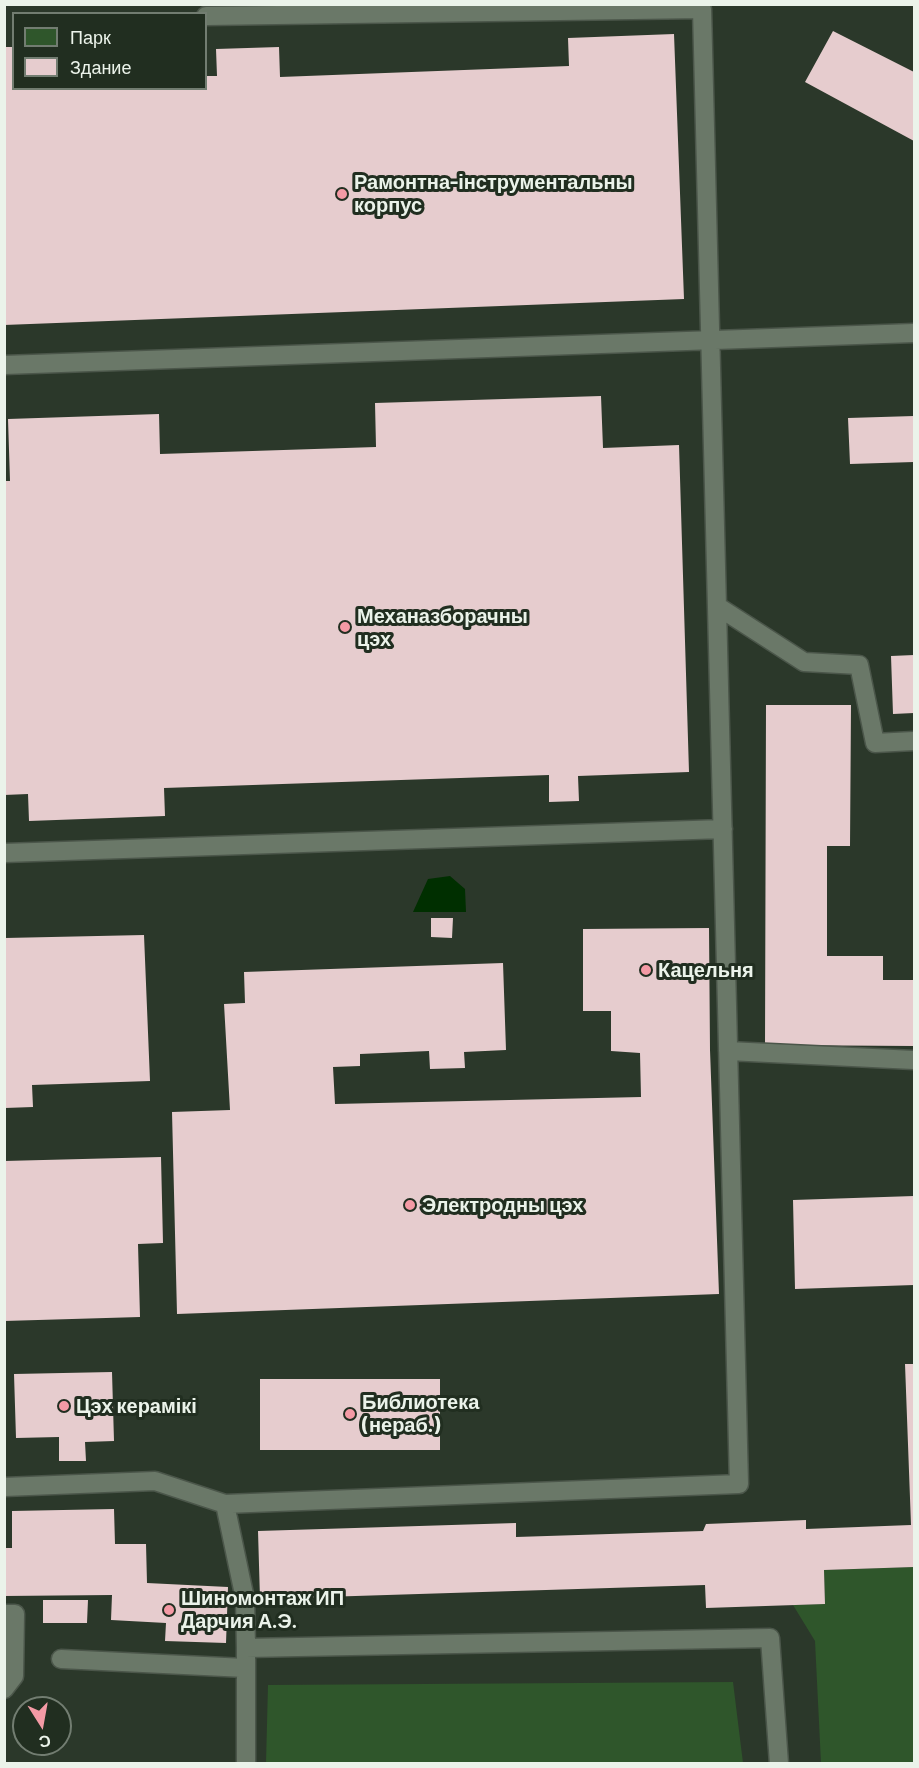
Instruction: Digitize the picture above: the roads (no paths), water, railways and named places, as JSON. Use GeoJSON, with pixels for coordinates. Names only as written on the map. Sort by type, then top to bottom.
{"type":"FeatureCollection","features":[{"type":"Feature","properties":{"kind":"lane"},"geometry":{"type":"LineString","coordinates":[[4,1486],[155,1481],[225,1504],[739,1484],[702,7],[207,16]]}},
{"type":"Feature","properties":{"kind":"lane"},"geometry":{"type":"LineString","coordinates":[[4,365],[711,342],[915,333]]}},
{"type":"Feature","properties":{"kind":"lane"},"geometry":{"type":"LineString","coordinates":[[717,606],[804,662],[859,664],[874,743],[915,741]]}},
{"type":"Feature","properties":{"kind":"lane"},"geometry":{"type":"LineString","coordinates":[[4,853],[723,829]]}},
{"type":"Feature","properties":{"kind":"lane"},"geometry":{"type":"LineString","coordinates":[[728,1050],[915,1060]]}},
{"type":"Feature","properties":{"kind":"lane"},"geometry":{"type":"LineString","coordinates":[[225,1504],[245,1599],[246,1764]]}},
{"type":"Feature","properties":{"kind":"lane"},"geometry":{"type":"LineString","coordinates":[[4,1614],[15,1614],[14,1676],[4,1689]]}},
{"type":"Feature","properties":{"kind":"lane"},"geometry":{"type":"LineString","coordinates":[[246,1648],[770,1638],[778,1764]]}},
{"type":"Feature","properties":{"kind":"lane"},"geometry":{"type":"LineString","coordinates":[[61,1659],[245,1668]]}},
{"type":"Feature","properties":{"kind":"place","name":"Рамонтна-інструментальны корпус"},"geometry":{"type":"Point","coordinates":[342,194]}},
{"type":"Feature","properties":{"kind":"place","name":"Механазборачны цэх"},"geometry":{"type":"Point","coordinates":[345,627]}},
{"type":"Feature","properties":{"kind":"place","name":"Кацельня"},"geometry":{"type":"Point","coordinates":[646,970]}},
{"type":"Feature","properties":{"kind":"place","name":"Электродны цэх"},"geometry":{"type":"Point","coordinates":[410,1205]}},
{"type":"Feature","properties":{"kind":"place","name":"Цэх керамікі"},"geometry":{"type":"Point","coordinates":[64,1406]}},
{"type":"Feature","properties":{"kind":"place","name":"Библиотека (нераб.)"},"geometry":{"type":"Point","coordinates":[350,1414]}},
{"type":"Feature","properties":{"kind":"place","name":"Шиномонтаж ИП Дарчия А.Э."},"geometry":{"type":"Point","coordinates":[169,1610]}}]}
